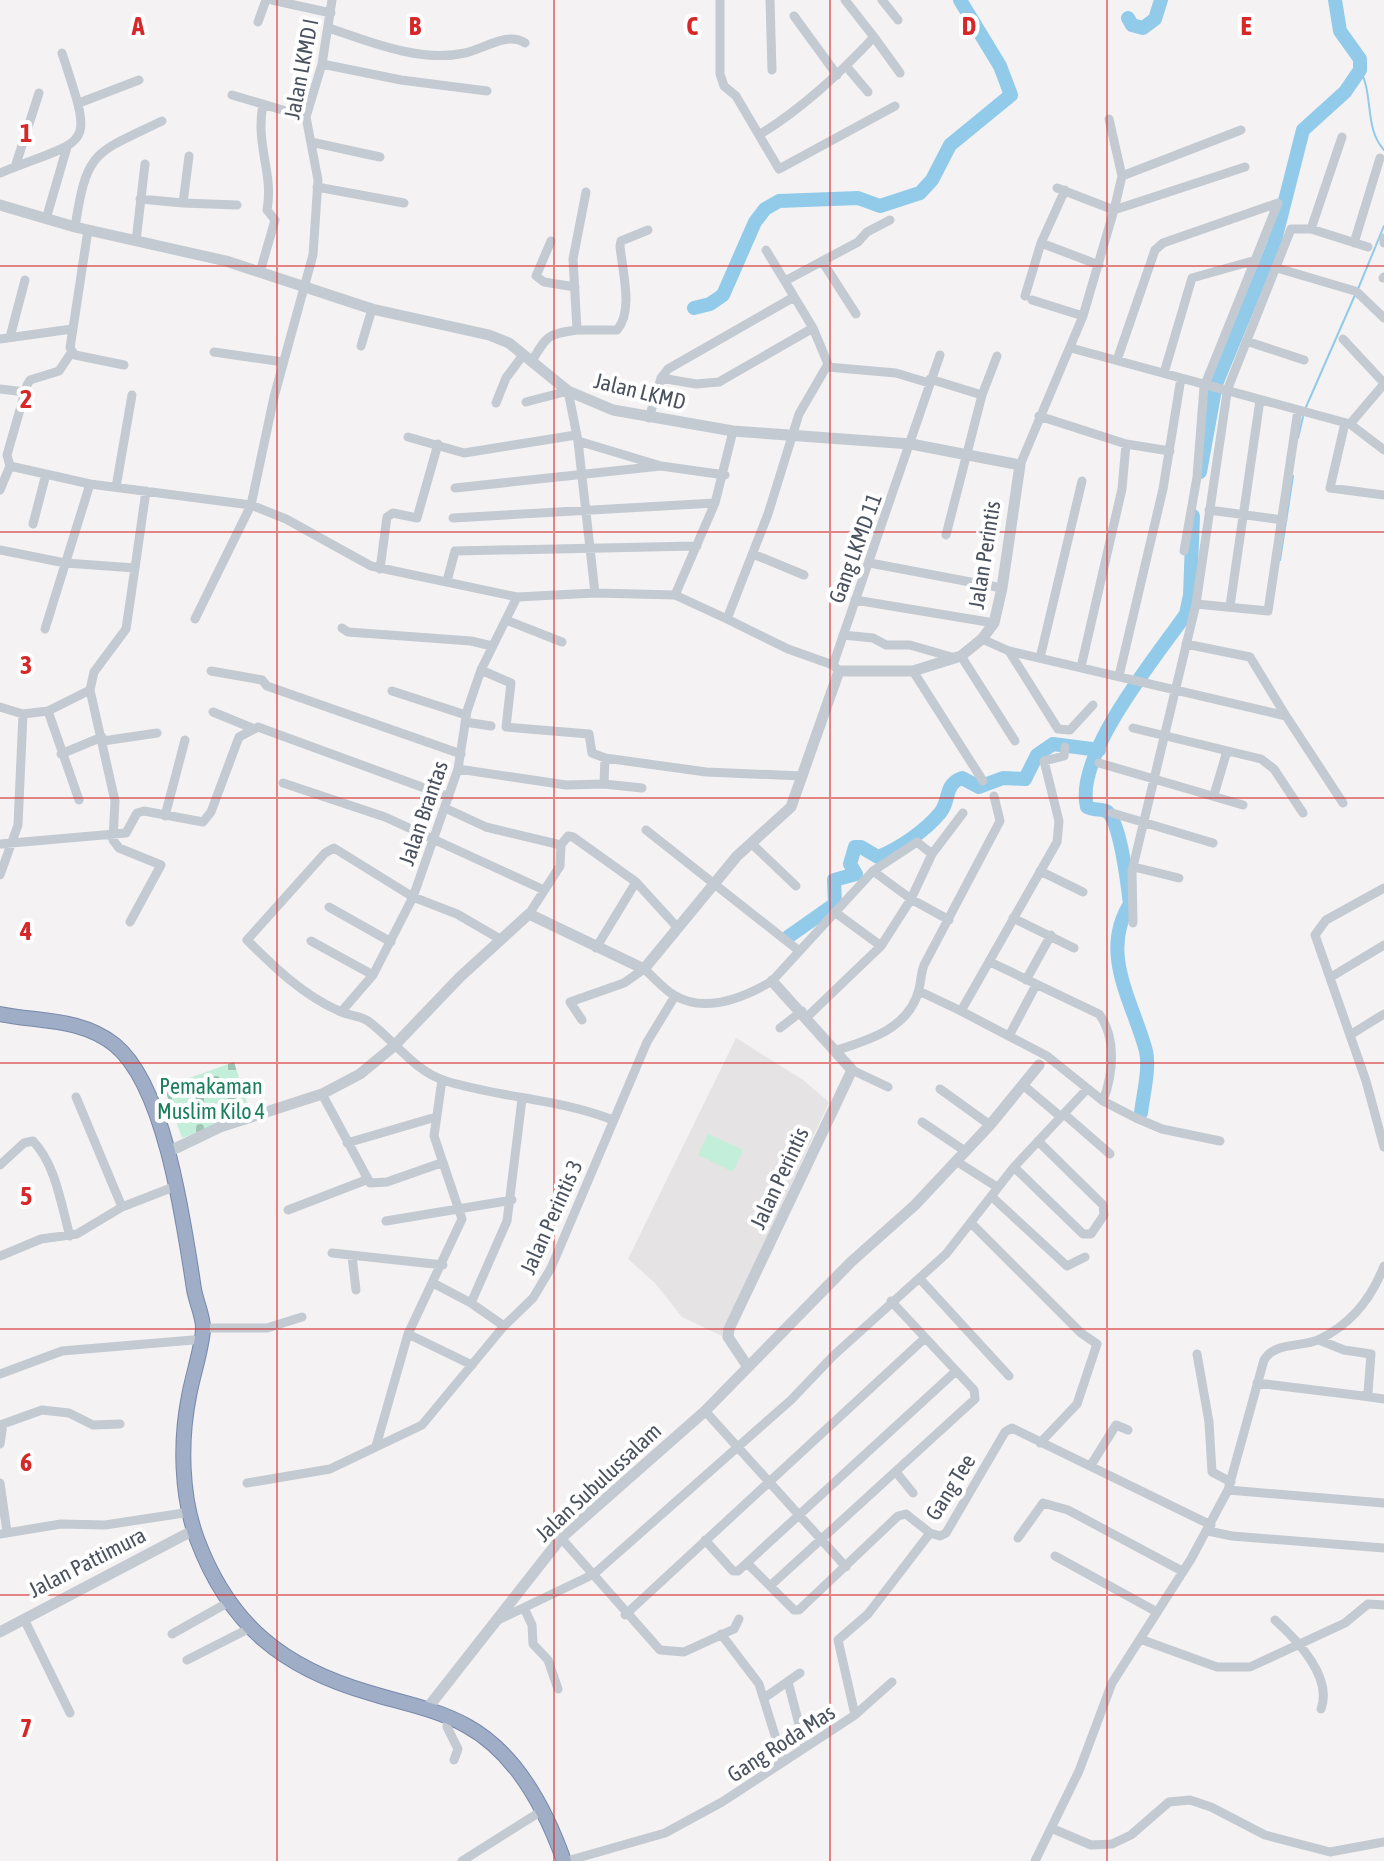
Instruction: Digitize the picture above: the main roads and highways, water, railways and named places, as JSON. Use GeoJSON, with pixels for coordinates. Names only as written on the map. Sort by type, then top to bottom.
{"type":"FeatureCollection","features":[{"type":"Feature","properties":{"kind":"highway"},"geometry":{"type":"LineString","coordinates":[[0,1014],[72,1024],[100,1035],[117,1046],[140,1077],[168,1152],[201,1322],[185,1400],[183,1458],[194,1531]]}},
{"type":"Feature","properties":{"kind":"highway"},"geometry":{"type":"LineString","coordinates":[[201,1322],[193,1340],[176,1463],[184,1513],[229,1602],[250,1628],[275,1651],[310,1672],[448,1717],[469,1727],[502,1755],[543,1810],[566,1861]]}},
{"type":"Feature","properties":{"kind":"waterway"},"geometry":{"type":"LineString","coordinates":[[694,308],[710,304],[723,295],[755,222],[765,209],[779,201],[858,198],[880,206],[920,193],[932,180],[950,145],[1011,95],[1000,66],[960,0]]}},
{"type":"Feature","properties":{"kind":"waterway"},"geometry":{"type":"LineString","coordinates":[[1128,18],[1132,25],[1143,28],[1155,19],[1161,0]]}},
{"type":"Feature","properties":{"kind":"waterway"},"geometry":{"type":"LineString","coordinates":[[1200,472],[1216,384],[1274,244],[1303,130],[1345,92],[1360,70],[1360,59],[1340,31],[1335,0]]}},
{"type":"Feature","properties":{"kind":"waterway"},"geometry":{"type":"LineString","coordinates":[[1360,70],[1367,90],[1371,122],[1384,150]]}},
{"type":"Feature","properties":{"kind":"waterway"},"geometry":{"type":"LineString","coordinates":[[1358,289],[1384,226]]}},
{"type":"Feature","properties":{"kind":"waterway"},"geometry":{"type":"LineString","coordinates":[[1306,407],[1355,295]]}},
{"type":"Feature","properties":{"kind":"waterway"},"geometry":{"type":"LineString","coordinates":[[1298,438],[1303,417]]}},
{"type":"Feature","properties":{"kind":"waterway"},"geometry":{"type":"LineString","coordinates":[[1280,560],[1293,476]]}},
{"type":"Feature","properties":{"kind":"waterway"},"geometry":{"type":"LineString","coordinates":[[1141,1113],[1147,1074],[1146,1051],[1118,959],[1121,922],[1130,904],[1125,869],[1111,816],[1106,811],[1087,807],[1086,786],[1105,734],[1186,614],[1190,595],[1193,516]]}},
{"type":"Feature","properties":{"kind":"waterway"},"geometry":{"type":"LineString","coordinates":[[788,937],[835,904],[834,880],[856,874],[850,864],[855,847],[878,857],[903,844],[940,813],[956,781],[962,778],[979,787],[1003,778],[1025,779],[1037,755],[1053,744],[1099,750]]}},
{"type":"Feature","properties":{"kind":"park label","name":"Pemakaman Muslim Kilo 4"},"geometry":{"type":"Point","coordinates":[211,1098]}}]}
